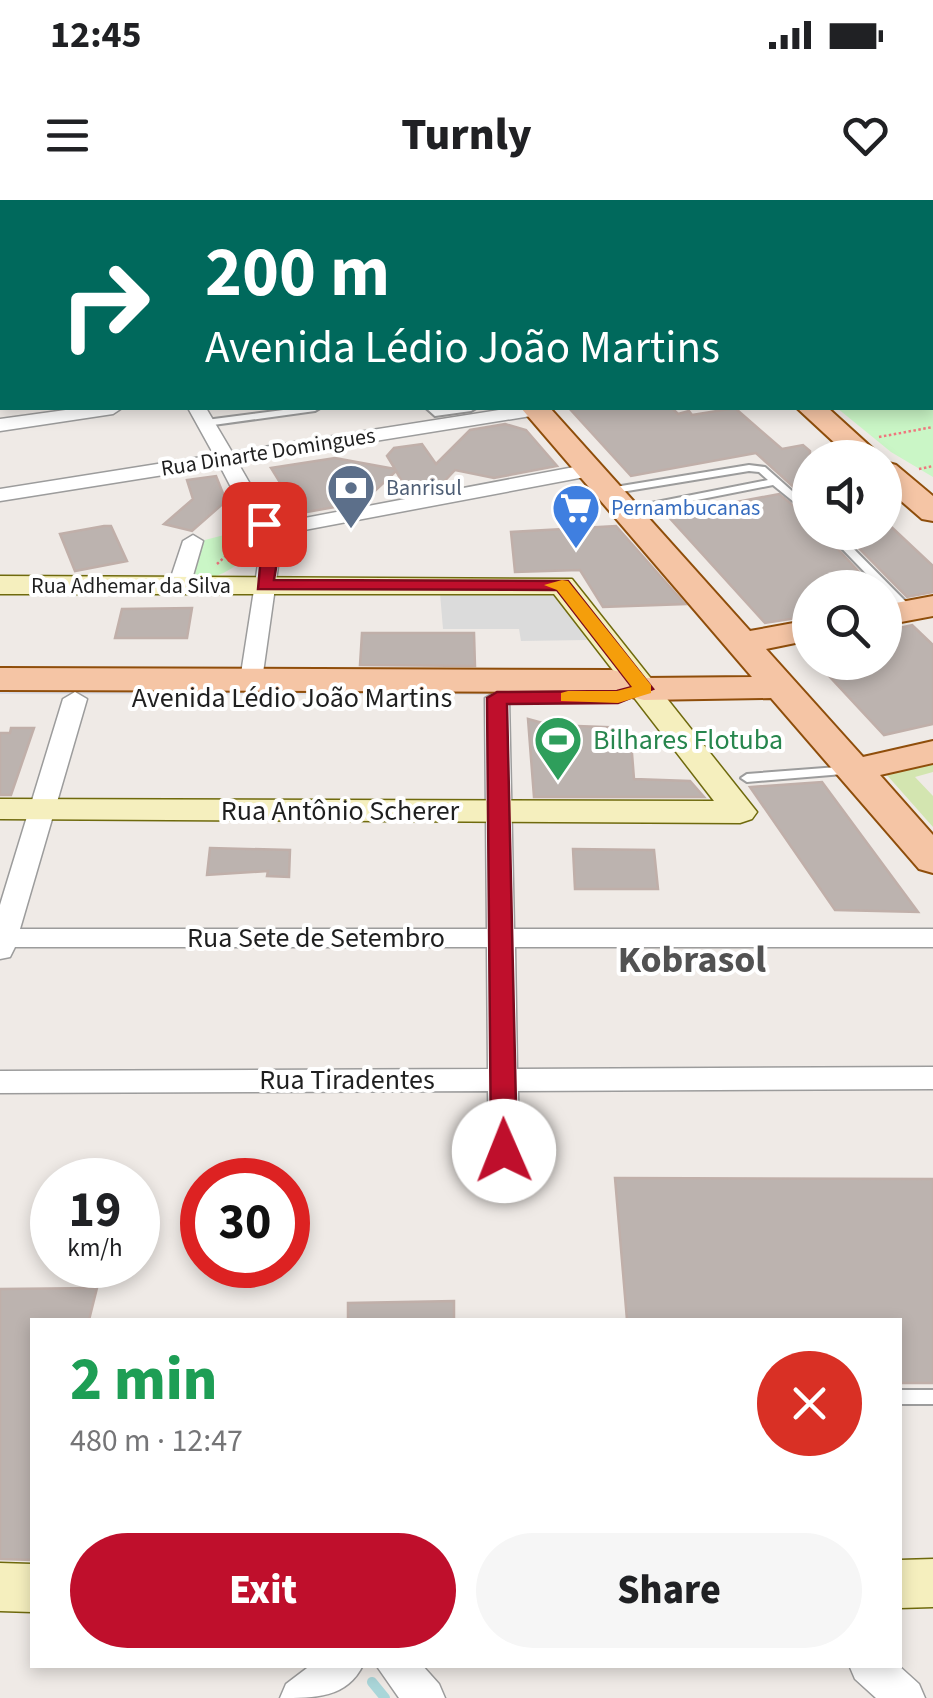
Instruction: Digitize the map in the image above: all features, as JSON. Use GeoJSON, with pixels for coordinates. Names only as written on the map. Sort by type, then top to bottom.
{"type":"FeatureCollection","features":[{"type":"Feature","properties":{"kind":"main road"},"geometry":{"type":"LineString","coordinates":[[538,410],[933,860]]}},
{"type":"Feature","properties":{"kind":"main road"},"geometry":{"type":"LineString","coordinates":[[814,410],[857,440]]}},
{"type":"Feature","properties":{"kind":"main road"},"geometry":{"type":"LineString","coordinates":[[902,486],[933,512]]}},
{"type":"Feature","properties":{"kind":"main road"},"geometry":{"type":"LineString","coordinates":[[742,643],[792,633]]}},
{"type":"Feature","properties":{"kind":"main road","name":"Avenida Lédio João Martins"},"geometry":{"type":"LineString","coordinates":[[0,680],[612,681],[644,689],[781,687]]}},
{"type":"Feature","properties":{"kind":"main road","name":"Avenida Lédio João Martins"},"geometry":{"type":"LineString","coordinates":[[0,699],[618,697],[644,689]]}},
{"type":"Feature","properties":{"kind":"main road"},"geometry":{"type":"LineString","coordinates":[[854,770],[933,752]]}},
{"type":"Feature","properties":{"kind":"street"},"geometry":{"type":"LineString","coordinates":[[0,425],[100,410]]}},
{"type":"Feature","properties":{"kind":"street","name":"Rua Dinarte Domingues"},"geometry":{"type":"LineString","coordinates":[[0,494],[524,410]]}},
{"type":"Feature","properties":{"kind":"street"},"geometry":{"type":"LineString","coordinates":[[202,416],[226,458],[263,552],[251,680]]}},
{"type":"Feature","properties":{"kind":"street"},"geometry":{"type":"LineString","coordinates":[[263,552],[608,491]]}},
{"type":"Feature","properties":{"kind":"street"},"geometry":{"type":"LineString","coordinates":[[193,540],[198,580]]}},
{"type":"Feature","properties":{"kind":"street","name":"Rua Adhemar da Silva"},"geometry":{"type":"LineString","coordinates":[[0,585],[198,580],[263,552],[562,585],[644,689]]}},
{"type":"Feature","properties":{"kind":"street","name":"Rua Antônio Scherer"},"geometry":{"type":"LineString","coordinates":[[0,809],[740,812],[644,689]]}},
{"type":"Feature","properties":{"kind":"street"},"geometry":{"type":"LineString","coordinates":[[497,698],[504,1151]]}},
{"type":"Feature","properties":{"kind":"street"},"geometry":{"type":"LineString","coordinates":[[1,942],[76,699]]}},
{"type":"Feature","properties":{"kind":"street","name":"Rua Sete de Setembro"},"geometry":{"type":"LineString","coordinates":[[1,942],[933,938]]}},
{"type":"Feature","properties":{"kind":"street","name":"Rua Tiradentes"},"geometry":{"type":"LineString","coordinates":[[0,1082],[933,1078]]}},
{"type":"Feature","properties":{"kind":"street"},"geometry":{"type":"LineString","coordinates":[[902,1584],[933,1583]]}},
{"type":"Feature","properties":{"kind":"street"},"geometry":{"type":"LineString","coordinates":[[0,1588],[30,1588]]}},
{"type":"Feature","properties":{"kind":"street"},"geometry":{"type":"LineString","coordinates":[[399,1668],[425,1698]]}},
{"type":"Feature","properties":{"kind":"street"},"geometry":{"type":"LineString","coordinates":[[873,1668],[905,1698]]}},
{"type":"Feature","properties":{"kind":"lane"},"geometry":{"type":"LineString","coordinates":[[202,416],[277,410]]}},
{"type":"Feature","properties":{"kind":"lane"},"geometry":{"type":"LineString","coordinates":[[432,410],[456,410]]}},
{"type":"Feature","properties":{"kind":"lane"},"geometry":{"type":"LineString","coordinates":[[608,491],[750,468],[762,469],[792,497]]}},
{"type":"Feature","properties":{"kind":"lane"},"geometry":{"type":"LineString","coordinates":[[608,491],[775,482]]}},
{"type":"Feature","properties":{"kind":"lane"},"geometry":{"type":"LineString","coordinates":[[849,550],[916,612]]}},
{"type":"Feature","properties":{"kind":"lane"},"geometry":{"type":"LineString","coordinates":[[747,778],[854,770]]}},
{"type":"Feature","properties":{"kind":"lane"},"geometry":{"type":"LineString","coordinates":[[902,1397],[933,1397]]}},
{"type":"Feature","properties":{"kind":"path"},"geometry":{"type":"LineString","coordinates":[[893,440],[933,427]]}},
{"type":"Feature","properties":{"kind":"path"},"geometry":{"type":"LineString","coordinates":[[919,469],[933,466]]}},
{"type":"Feature","properties":{"kind":"path"},"geometry":{"type":"LineString","coordinates":[[198,580],[263,552]]}},
{"type":"Feature","properties":{"kind":"green space"},"geometry":{"type":"Polygon","coordinates":[[[839,410],[933,410],[933,477],[902,459],[902,440],[876,440],[839,410]]]}},
{"type":"Feature","properties":{"kind":"green space"},"geometry":{"type":"Polygon","coordinates":[[[255,527],[259,541],[245,558],[221,574],[189,580],[201,541],[255,527]]]}},
{"type":"Feature","properties":{"kind":"green space"},"geometry":{"type":"Polygon","coordinates":[[[933,760],[933,772],[915,777],[933,796],[933,827],[886,774],[933,760]]]}},
{"type":"Feature","properties":{"kind":"shaded area"},"geometry":{"type":"Polygon","coordinates":[[[440,593],[556,594],[587,640],[521,641],[519,629],[443,629],[440,593]]]}},
{"type":"Feature","properties":{"kind":"shaded area"},"geometry":{"type":"Polygon","coordinates":[[[0,681],[614,690],[609,695],[0,694],[0,681]]]}},
{"type":"Feature","properties":{"kind":"building"},"geometry":{"type":"Polygon","coordinates":[[[571,410],[674,410],[678,414],[689,411],[692,415],[737,410],[782,449],[792,447],[792,486],[756,453],[631,476],[571,410]]]}},
{"type":"Feature","properties":{"kind":"building"},"geometry":{"type":"Polygon","coordinates":[[[505,424],[526,430],[557,466],[494,478],[455,470],[437,489],[409,494],[396,471],[363,502],[307,512],[297,510],[271,468],[335,458],[395,469],[387,456],[394,448],[422,444],[436,464],[470,430],[505,424]]]}},
{"type":"Feature","properties":{"kind":"building"},"geometry":{"type":"Polygon","coordinates":[[[216,476],[226,501],[192,531],[164,524],[193,499],[187,480],[216,476]]]}},
{"type":"Feature","properties":{"kind":"building"},"geometry":{"type":"Polygon","coordinates":[[[779,494],[792,504],[792,550],[839,550],[857,570],[792,570],[792,619],[765,623],[667,515],[779,494]]]}},
{"type":"Feature","properties":{"kind":"building"},"geometry":{"type":"Polygon","coordinates":[[[111,526],[127,561],[75,571],[60,534],[111,526]]]}},
{"type":"Feature","properties":{"kind":"building","name":"Pernambucanas"},"geometry":{"type":"Polygon","coordinates":[[[616,526],[685,604],[603,607],[580,570],[515,572],[511,532],[616,526]]]}},
{"type":"Feature","properties":{"kind":"building"},"geometry":{"type":"Polygon","coordinates":[[[902,537],[933,566],[933,592],[907,597],[902,592],[902,570],[880,570],[861,550],[902,550],[902,537]]]}},
{"type":"Feature","properties":{"kind":"building"},"geometry":{"type":"Polygon","coordinates":[[[192,608],[187,638],[115,638],[122,609],[192,608]]]}},
{"type":"Feature","properties":{"kind":"building"},"geometry":{"type":"Polygon","coordinates":[[[912,625],[933,645],[933,724],[884,735],[833,680],[902,680],[902,627],[912,625]]]}},
{"type":"Feature","properties":{"kind":"building"},"geometry":{"type":"Polygon","coordinates":[[[362,633],[474,633],[475,666],[360,665],[362,633]]]}},
{"type":"Feature","properties":{"kind":"building"},"geometry":{"type":"Polygon","coordinates":[[[528,719],[550,725],[630,728],[634,779],[690,781],[704,797],[534,797],[528,719]]]}},
{"type":"Feature","properties":{"kind":"building"},"geometry":{"type":"Polygon","coordinates":[[[11,728],[34,728],[11,795],[0,795],[0,733],[10,733],[11,728]]]}},
{"type":"Feature","properties":{"kind":"building"},"geometry":{"type":"Polygon","coordinates":[[[822,782],[918,912],[835,910],[750,787],[822,782]]]}},
{"type":"Feature","properties":{"kind":"building"},"geometry":{"type":"Polygon","coordinates":[[[210,848],[290,850],[289,877],[267,876],[268,871],[207,875],[210,848]]]}},
{"type":"Feature","properties":{"kind":"building"},"geometry":{"type":"Polygon","coordinates":[[[573,849],[654,850],[658,889],[575,889],[573,849]]]}},
{"type":"Feature","properties":{"kind":"building"},"geometry":{"type":"Polygon","coordinates":[[[615,1178],[933,1179],[933,1383],[902,1383],[902,1318],[627,1318],[615,1178]]]}},
{"type":"Feature","properties":{"kind":"building"},"geometry":{"type":"Polygon","coordinates":[[[97,1288],[90,1318],[30,1318],[30,1560],[0,1559],[0,1289],[97,1288]]]}},
{"type":"Feature","properties":{"kind":"building"},"geometry":{"type":"Polygon","coordinates":[[[454,1301],[454,1318],[348,1318],[348,1303],[454,1301]]]}},
{"type":"Feature","properties":{"kind":"waterway"},"geometry":{"type":"LineString","coordinates":[[372,1682],[385,1698]]}},
{"type":"Feature","properties":{"kind":"slow traffic"},"geometry":{"type":"LineString","coordinates":[[553,585],[562,585],[644,689],[618,697],[568,697]]}},
{"type":"Feature","properties":{"kind":"place","name":"Banrisul"},"geometry":{"type":"Point","coordinates":[351,530]}},
{"type":"Feature","properties":{"kind":"place","name":"Pernambucanas"},"geometry":{"type":"Point","coordinates":[576,550]}},
{"type":"Feature","properties":{"kind":"place","name":"Bilhares Flotuba"},"geometry":{"type":"Point","coordinates":[558,782]}},
{"type":"Feature","properties":{"kind":"district","name":"Kobrasol"},"geometry":{"type":"Point","coordinates":[692,960]}},
{"type":"Feature","properties":{"kind":"route"},"geometry":{"type":"LineString","coordinates":[[264,524],[271,545],[264,586],[562,585],[644,689],[618,697],[497,698],[504,1151]]}}]}
